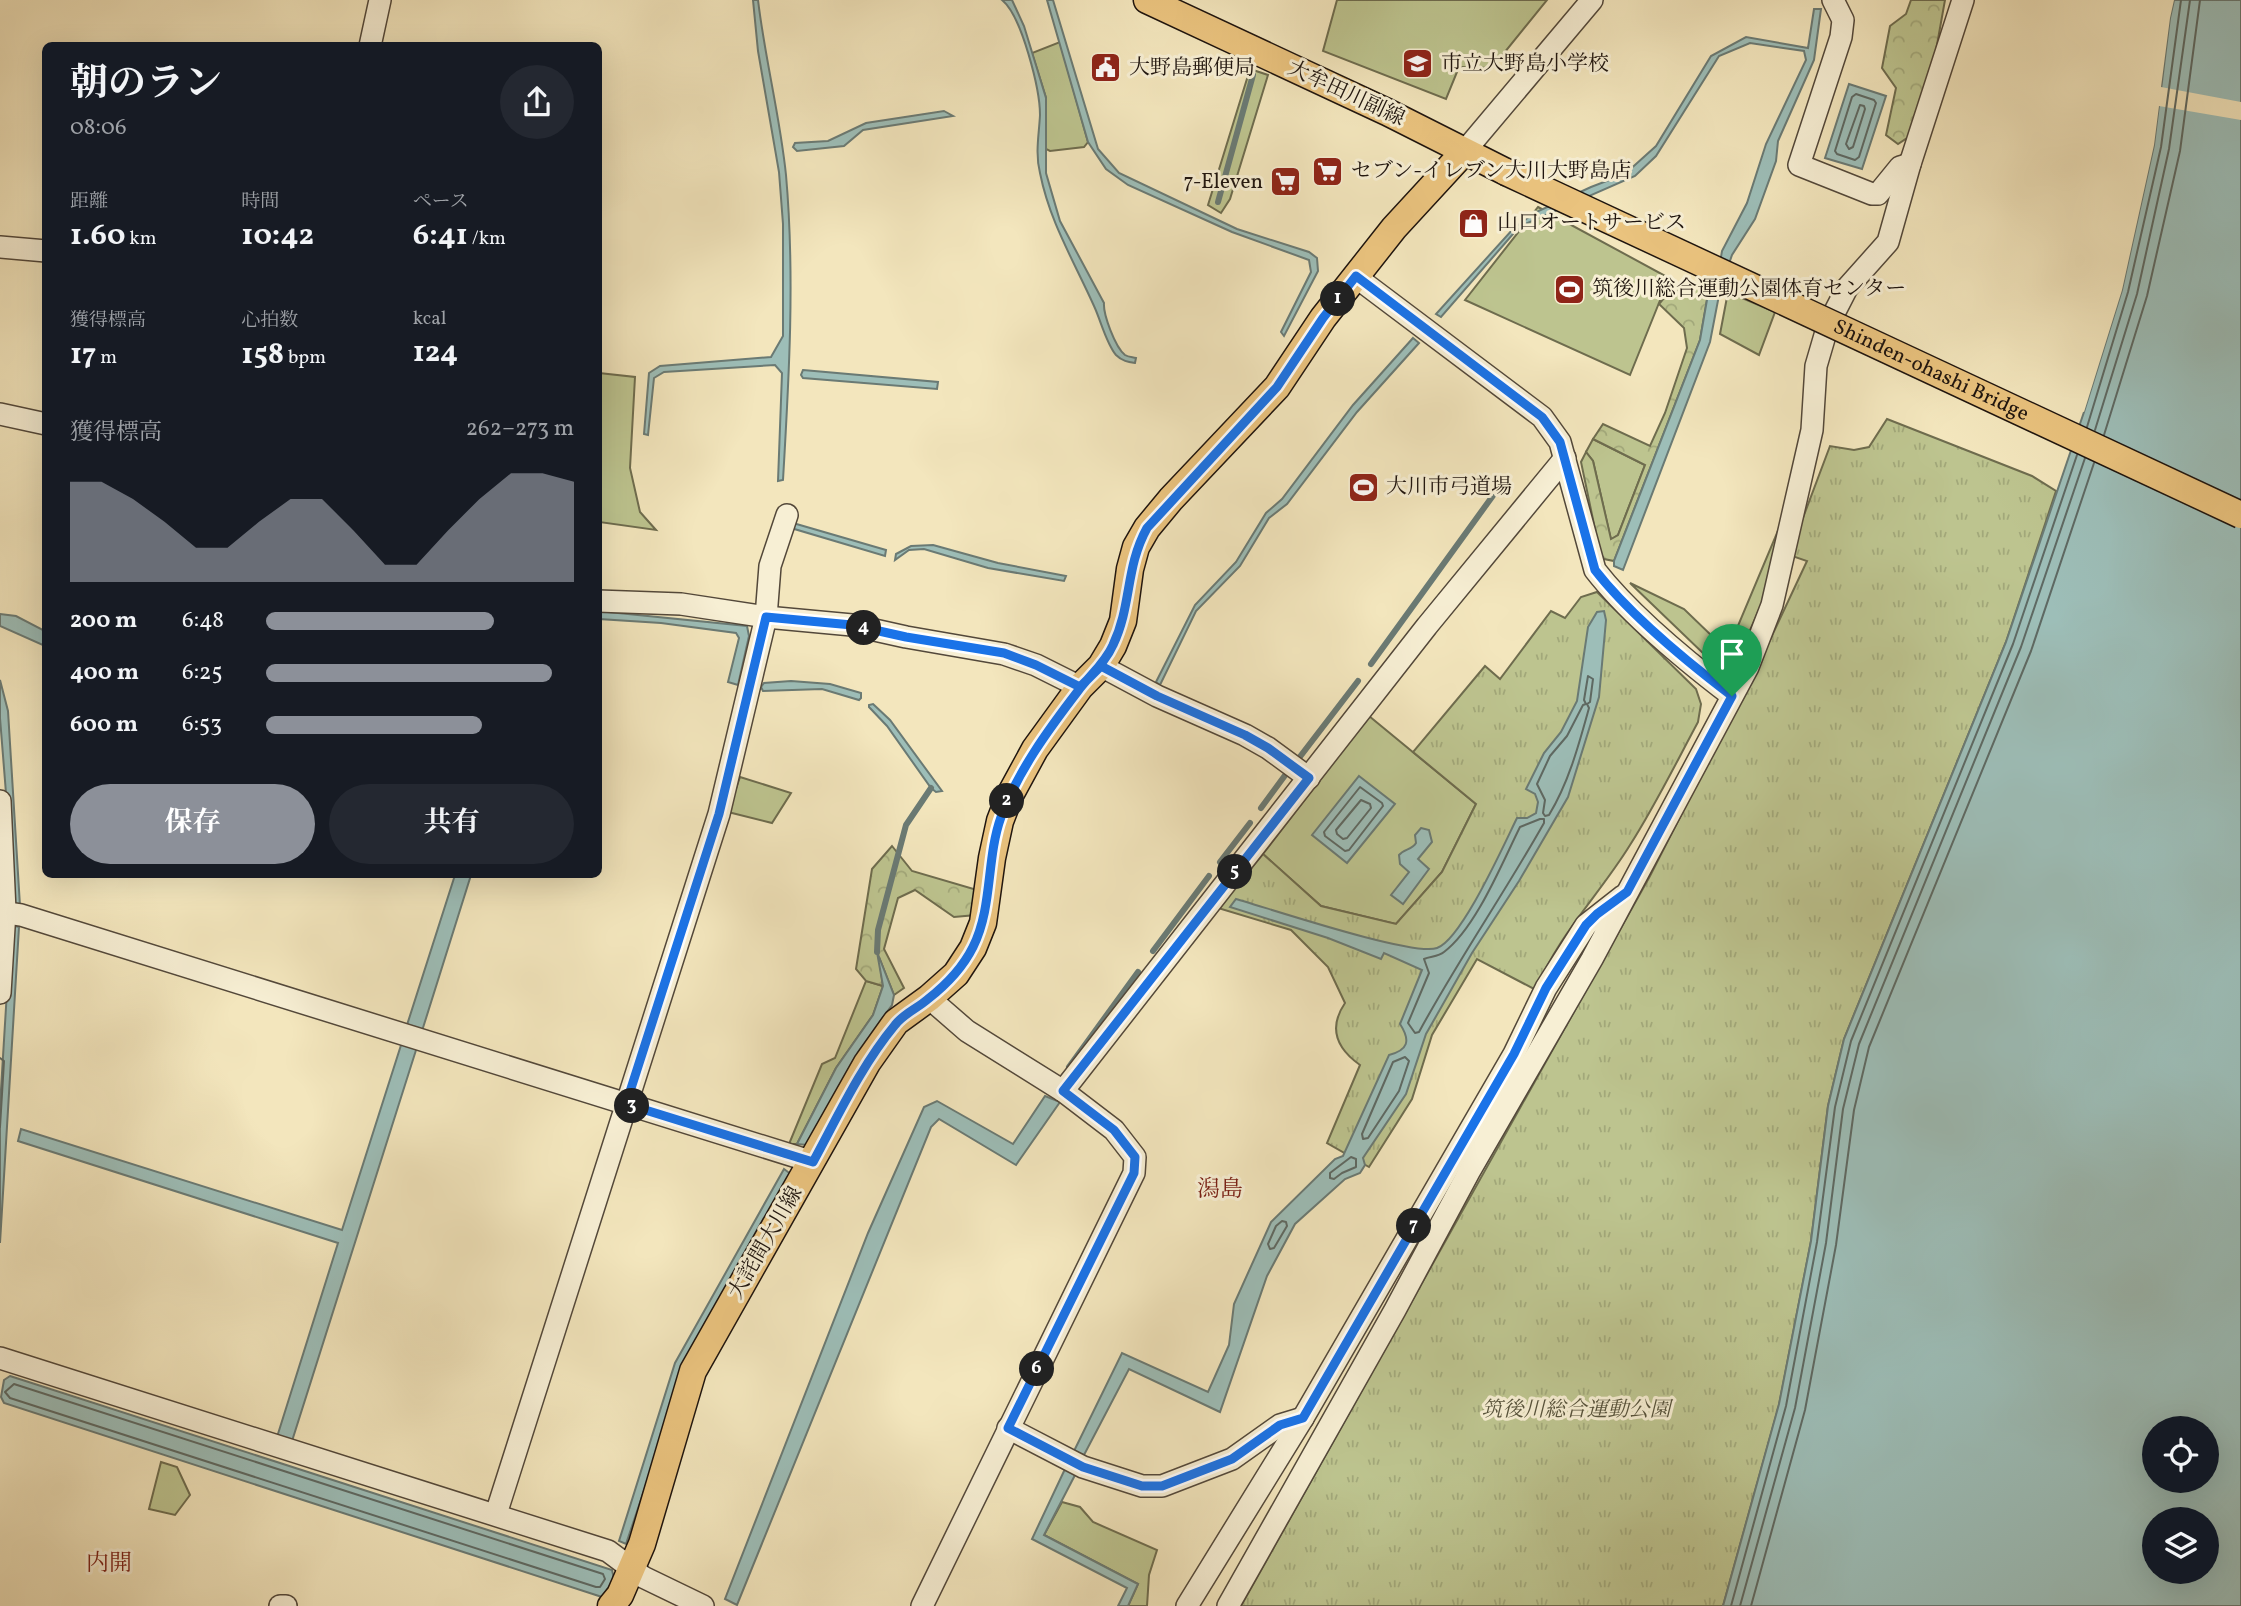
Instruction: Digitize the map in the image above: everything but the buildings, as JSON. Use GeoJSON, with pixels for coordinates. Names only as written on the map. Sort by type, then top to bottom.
{"type":"FeatureCollection","features":[{"type":"Feature","properties":{"kind":"main road","name":"大牟田川副線"},"geometry":{"type":"LineString","coordinates":[[1147,0],[1387,112],[1506,172]]}},
{"type":"Feature","properties":{"kind":"main road","name":"大詫間大川線"},"geometry":{"type":"LineString","coordinates":[[611,1606],[620,1595],[642,1544],[693,1371],[867,1063],[896,1022],[956,974],[973,948],[983,923],[992,858],[1000,821],[1010,795],[1035,749],[1080,687],[1101,666],[1113,646],[1123,621],[1130,569],[1136,547],[1147,528],[1277,387],[1323,318],[1394,228],[1464,152]]}},
{"type":"Feature","properties":{"kind":"main road","name":"Shinden-ohashi Bridge"},"geometry":{"type":"LineString","coordinates":[[1506,172],[2241,515]]}},
{"type":"Feature","properties":{"kind":"street"},"geometry":{"type":"LineString","coordinates":[[371,42],[380,0]]}},
{"type":"Feature","properties":{"kind":"street"},"geometry":{"type":"LineString","coordinates":[[1464,152],[1592,0]]}},
{"type":"Feature","properties":{"kind":"street"},"geometry":{"type":"LineString","coordinates":[[1833,0],[1843,20],[1841,37],[1799,164],[1872,194],[1878,194],[1900,167],[1910,164]]}},
{"type":"Feature","properties":{"kind":"street"},"geometry":{"type":"LineString","coordinates":[[1228,1606],[1627,892],[1748,667],[1772,605],[1812,430],[1816,366],[1828,325],[1847,288],[1888,242],[1963,0]]}},
{"type":"Feature","properties":{"kind":"street"},"geometry":{"type":"LineString","coordinates":[[0,247],[42,251]]}},
{"type":"Feature","properties":{"kind":"street"},"geometry":{"type":"LineString","coordinates":[[1356,276],[1542,417],[1560,442],[1595,570],[1607,586],[1692,666],[1732,696]]}},
{"type":"Feature","properties":{"kind":"street"},"geometry":{"type":"LineString","coordinates":[[0,414],[42,423]]}},
{"type":"Feature","properties":{"kind":"street"},"geometry":{"type":"LineString","coordinates":[[1063,1091],[1427,626],[1565,458]]}},
{"type":"Feature","properties":{"kind":"street"},"geometry":{"type":"LineString","coordinates":[[496,1514],[719,814],[766,617],[770,566],[787,515]]}},
{"type":"Feature","properties":{"kind":"street"},"geometry":{"type":"LineString","coordinates":[[602,601],[681,604],[766,617],[852,625],[1004,653],[1036,665],[1080,687]]}},
{"type":"Feature","properties":{"kind":"street"},"geometry":{"type":"LineString","coordinates":[[1101,666],[1157,696],[1245,735],[1309,778]]}},
{"type":"Feature","properties":{"kind":"street"},"geometry":{"type":"LineString","coordinates":[[0,801],[9,913],[0,993]]}},
{"type":"Feature","properties":{"kind":"street"},"geometry":{"type":"LineString","coordinates":[[1187,1606],[1303,1418],[1514,1054],[1546,988],[1586,925],[1627,892]]}},
{"type":"Feature","properties":{"kind":"street"},"geometry":{"type":"LineString","coordinates":[[9,913],[813,1162]]}},
{"type":"Feature","properties":{"kind":"street"},"geometry":{"type":"LineString","coordinates":[[922,1606],[1134,1173],[1135,1157],[1114,1130],[1063,1091],[967,1031],[929,998]]}},
{"type":"Feature","properties":{"kind":"street"},"geometry":{"type":"LineString","coordinates":[[0,1358],[608,1551],[643,1577],[703,1606]]}},
{"type":"Feature","properties":{"kind":"street"},"geometry":{"type":"LineString","coordinates":[[1008,1428],[1083,1467],[1142,1486],[1162,1486],[1232,1459],[1280,1425],[1303,1418]]}},
{"type":"Feature","properties":{"kind":"street"},"geometry":{"type":"LineString","coordinates":[[280,1606],[286,1606]]}},
{"type":"Feature","properties":{"kind":"green space","name":"市立大野島小学校"},"geometry":{"type":"Polygon","coordinates":[[[1337,0],[1547,0],[1492,68],[1459,67],[1446,99],[1323,51],[1337,0]]]}},
{"type":"Feature","properties":{"kind":"green space"},"geometry":{"type":"Polygon","coordinates":[[[1911,0],[1945,0],[1935,56],[1910,136],[1898,144],[1886,135],[1896,88],[1882,68],[1890,26],[1906,14],[1911,0]]]}},
{"type":"Feature","properties":{"kind":"green space"},"geometry":{"type":"Polygon","coordinates":[[[1060,42],[1088,142],[1084,147],[1050,151],[1046,149],[1046,98],[1032,53],[1060,42]]]}},
{"type":"Feature","properties":{"kind":"green space"},"geometry":{"type":"Polygon","coordinates":[[[1250,69],[1268,75],[1230,199],[1221,213],[1208,205],[1250,69]]]}},
{"type":"Feature","properties":{"kind":"green space","name":"筑後川総合運動公園体育センター"},"geometry":{"type":"Polygon","coordinates":[[[1538,207],[1669,278],[1630,375],[1465,300],[1538,207]]]}},
{"type":"Feature","properties":{"kind":"green space"},"geometry":{"type":"Polygon","coordinates":[[[1694,285],[1706,290],[1708,294],[1700,340],[1614,561],[1604,559],[1600,553],[1581,462],[1586,452],[1593,461],[1611,539],[1618,535],[1645,465],[1593,439],[1603,424],[1650,446],[1665,413],[1687,348],[1684,328],[1659,304],[1669,292],[1694,285]]]}},
{"type":"Feature","properties":{"kind":"green space"},"geometry":{"type":"Polygon","coordinates":[[[1728,292],[1775,312],[1759,355],[1720,334],[1728,292]]]}},
{"type":"Feature","properties":{"kind":"green space"},"geometry":{"type":"Polygon","coordinates":[[[602,373],[635,377],[630,468],[640,512],[656,530],[602,522],[602,373]]]}},
{"type":"Feature","properties":{"kind":"green space","name":"筑後川総合運動公園"},"geometry":{"type":"Polygon","coordinates":[[[1887,419],[2032,476],[2056,491],[2006,642],[1844,1039],[1828,1106],[1811,1241],[1779,1405],[1723,1606],[1241,1606],[1650,876],[1769,642],[1807,561],[1789,555],[1830,446],[1854,450],[1869,447],[1887,419]]]}},
{"type":"Feature","properties":{"kind":"green space"},"geometry":{"type":"Polygon","coordinates":[[[1593,439],[1645,465],[1618,535],[1611,540],[1593,461],[1586,452],[1593,439]]]}},
{"type":"Feature","properties":{"kind":"green space"},"geometry":{"type":"Polygon","coordinates":[[[1780,526],[1762,603],[1737,660],[1719,664],[1707,657],[1630,583],[1684,609],[1713,637],[1710,645],[1727,652],[1780,526]]]}},
{"type":"Feature","properties":{"kind":"green space"},"geometry":{"type":"Polygon","coordinates":[[[1597,592],[1696,689],[1701,704],[1698,722],[1639,830],[1555,951],[1536,990],[1477,959],[1432,1035],[1412,1099],[1369,1167],[1327,1143],[1360,1065],[1345,1052],[1337,1037],[1337,1021],[1345,1003],[1328,967],[1291,930],[1218,908],[1263,854],[1321,906],[1396,924],[1442,872],[1476,804],[1413,752],[1485,666],[1500,679],[1551,611],[1565,618],[1581,597],[1597,592]]]}},
{"type":"Feature","properties":{"kind":"green space"},"geometry":{"type":"Polygon","coordinates":[[[1369,716],[1476,804],[1442,872],[1396,924],[1321,906],[1263,854],[1369,716]]]}},
{"type":"Feature","properties":{"kind":"green space"},"geometry":{"type":"Polygon","coordinates":[[[740,777],[791,793],[772,823],[728,812],[740,777]]]}},
{"type":"Feature","properties":{"kind":"green space"},"geometry":{"type":"Polygon","coordinates":[[[892,846],[912,871],[977,890],[976,915],[954,917],[915,890],[898,898],[884,949],[904,988],[894,995],[879,957],[883,986],[866,981],[856,969],[872,869],[892,846]]]}},
{"type":"Feature","properties":{"kind":"green space"},"geometry":{"type":"Polygon","coordinates":[[[866,981],[883,986],[873,1015],[836,1068],[797,1144],[789,1144],[822,1064],[835,1058],[866,981]]]}},
{"type":"Feature","properties":{"kind":"green space"},"geometry":{"type":"Polygon","coordinates":[[[161,1462],[177,1467],[190,1495],[175,1515],[149,1509],[161,1462]]]}},
{"type":"Feature","properties":{"kind":"green space"},"geometry":{"type":"Polygon","coordinates":[[[1062,1502],[1080,1507],[1093,1522],[1157,1550],[1149,1575],[1147,1606],[1128,1606],[1138,1584],[1044,1535],[1062,1502]]]}},
{"type":"Feature","properties":{"kind":"water"},"geometry":{"type":"Polygon","coordinates":[[[753,0],[758,0],[780,131],[789,213],[789,366],[783,480],[778,481],[782,373],[775,365],[664,372],[654,378],[648,435],[644,434],[649,373],[660,366],[771,357],[783,336],[783,224],[779,172],[758,51],[753,0]]]}},
{"type":"Feature","properties":{"kind":"water"},"geometry":{"type":"Polygon","coordinates":[[[1002,0],[1012,0],[1024,26],[1046,98],[1046,173],[1060,221],[1104,303],[1117,345],[1125,355],[1136,358],[1135,363],[1125,361],[1112,350],[1050,209],[1039,166],[1040,115],[1037,89],[1023,37],[1002,0]]]}},
{"type":"Feature","properties":{"kind":"water"},"geometry":{"type":"Polygon","coordinates":[[[1047,0],[1053,0],[1098,149],[1119,173],[1237,229],[1309,252],[1317,258],[1318,271],[1284,336],[1281,332],[1311,272],[1309,260],[1232,232],[1128,185],[1106,169],[1088,142],[1047,0]]]}},
{"type":"Feature","properties":{"kind":"water"},"geometry":{"type":"Polygon","coordinates":[[[2174,0],[2241,0],[2241,1606],[1723,1606],[1779,1404],[1811,1241],[1828,1106],[1844,1039],[2006,642],[2122,290],[2154,145],[2174,0]]]}},
{"type":"Feature","properties":{"kind":"water"},"geometry":{"type":"Polygon","coordinates":[[[1814,9],[1821,9],[1814,60],[1778,141],[1776,161],[1755,219],[1732,255],[1720,290],[1710,342],[1623,570],[1614,566],[1614,561],[1700,340],[1708,294],[1718,275],[1722,251],[1747,203],[1766,144],[1806,60],[1804,51],[1750,43],[1719,56],[1656,156],[1635,176],[1525,224],[1513,234],[1441,317],[1436,314],[1513,229],[1534,213],[1625,174],[1656,146],[1711,56],[1746,37],[1808,48],[1814,9]]]}},
{"type":"Feature","properties":{"kind":"water"},"geometry":{"type":"Polygon","coordinates":[[[1849,84],[1886,96],[1862,169],[1825,158],[1849,84]]]}},
{"type":"Feature","properties":{"kind":"water"},"geometry":{"type":"Polygon","coordinates":[[[944,111],[953,116],[863,130],[844,146],[797,151],[793,147],[795,143],[828,141],[866,123],[944,111]]]}},
{"type":"Feature","properties":{"kind":"water"},"geometry":{"type":"Polygon","coordinates":[[[1413,338],[1419,343],[1357,412],[1287,504],[1269,518],[1240,566],[1196,611],[1160,685],[1156,682],[1195,605],[1236,562],[1266,513],[1282,499],[1353,405],[1413,338]]]}},
{"type":"Feature","properties":{"kind":"water"},"geometry":{"type":"Polygon","coordinates":[[[803,370],[938,382],[937,389],[803,378],[803,370]]]}},
{"type":"Feature","properties":{"kind":"water"},"geometry":{"type":"Polygon","coordinates":[[[793,523],[886,550],[885,556],[791,528],[793,523]]]}},
{"type":"Feature","properties":{"kind":"water"},"geometry":{"type":"Polygon","coordinates":[[[933,545],[998,563],[1066,576],[1064,581],[988,568],[924,549],[909,550],[895,560],[896,554],[911,546],[933,545]]]}},
{"type":"Feature","properties":{"kind":"water"},"geometry":{"type":"Polygon","coordinates":[[[602,611],[747,626],[749,636],[738,685],[728,682],[739,638],[736,633],[661,623],[602,619],[602,611]]]}},
{"type":"Feature","properties":{"kind":"water"},"geometry":{"type":"Polygon","coordinates":[[[1604,611],[1606,620],[1599,697],[1568,797],[1519,881],[1472,953],[1426,1034],[1406,1094],[1363,1158],[1365,1165],[1360,1173],[1345,1179],[1295,1224],[1267,1276],[1220,1412],[1129,1369],[1084,1455],[1074,1451],[1122,1353],[1208,1392],[1229,1345],[1234,1304],[1271,1222],[1335,1159],[1343,1156],[1389,1055],[1406,1044],[1406,1035],[1400,1024],[1422,970],[1384,953],[1381,959],[1328,938],[1230,907],[1236,899],[1372,939],[1423,949],[1437,948],[1447,941],[1482,889],[1517,818],[1527,818],[1536,813],[1538,802],[1535,794],[1526,789],[1544,753],[1561,732],[1577,701],[1588,627],[1597,612],[1604,611]]]}},
{"type":"Feature","properties":{"kind":"water"},"geometry":{"type":"Polygon","coordinates":[[[0,614],[16,616],[42,629],[42,645],[0,626],[0,614]]]}},
{"type":"Feature","properties":{"kind":"water"},"geometry":{"type":"Polygon","coordinates":[[[0,680],[8,711],[20,906],[15,906],[0,718],[0,680]]]}},
{"type":"Feature","properties":{"kind":"water"},"geometry":{"type":"Polygon","coordinates":[[[791,681],[830,684],[861,693],[861,698],[859,700],[822,689],[763,691],[761,687],[764,683],[791,681]]]}},
{"type":"Feature","properties":{"kind":"water"},"geometry":{"type":"Polygon","coordinates":[[[873,704],[890,720],[942,791],[936,792],[931,788],[887,726],[869,707],[873,704]]]}},
{"type":"Feature","properties":{"kind":"water"},"geometry":{"type":"Polygon","coordinates":[[[1359,776],[1395,804],[1347,863],[1312,835],[1359,776]]]}},
{"type":"Feature","properties":{"kind":"water"},"geometry":{"type":"Polygon","coordinates":[[[1421,828],[1429,830],[1432,842],[1418,859],[1429,869],[1403,904],[1391,895],[1409,872],[1400,864],[1399,855],[1416,843],[1415,835],[1421,828]]]}},
{"type":"Feature","properties":{"kind":"water"},"geometry":{"type":"Polygon","coordinates":[[[454,878],[470,878],[422,1031],[407,1025],[454,878]]]}},
{"type":"Feature","properties":{"kind":"water"},"geometry":{"type":"Polygon","coordinates":[[[11,925],[19,927],[0,1243],[0,1106],[11,925]]]}},
{"type":"Feature","properties":{"kind":"water"},"geometry":{"type":"Polygon","coordinates":[[[877,952],[894,995],[892,1005],[858,1052],[807,1145],[797,1144],[836,1068],[873,1015],[883,986],[877,952]]]}},
{"type":"Feature","properties":{"kind":"water"},"geometry":{"type":"Polygon","coordinates":[[[402,1042],[417,1047],[292,1441],[277,1437],[338,1243],[18,1141],[21,1129],[342,1230],[402,1042]]]}},
{"type":"Feature","properties":{"kind":"water"},"geometry":{"type":"Polygon","coordinates":[[[1045,1096],[1060,1102],[1016,1165],[939,1119],[931,1127],[737,1605],[725,1599],[868,1233],[924,1107],[937,1101],[1013,1144],[1045,1096]]]}},
{"type":"Feature","properties":{"kind":"water"},"geometry":{"type":"Polygon","coordinates":[[[784,1169],[792,1175],[688,1360],[626,1544],[619,1541],[675,1363],[784,1169]]]}},
{"type":"Feature","properties":{"kind":"water"},"geometry":{"type":"Polygon","coordinates":[[[10,1376],[612,1570],[614,1579],[602,1597],[4,1403],[1,1397],[4,1380],[10,1376]]]}},
{"type":"Feature","properties":{"kind":"water"},"geometry":{"type":"Polygon","coordinates":[[[1065,1469],[1075,1475],[1044,1535],[1138,1584],[1128,1606],[1118,1606],[1127,1588],[1032,1539],[1065,1469]]]}},
{"type":"Feature","properties":{"kind":"pier"},"geometry":{"type":"Polygon","coordinates":[[[2171,0],[2174,0],[2161,87],[2241,102],[2241,120],[2159,106],[2154,145],[2122,290],[2084,412],[2081,411],[2118,289],[2151,145],[2166,18],[2171,0]]]}},
{"type":"Feature","properties":{"kind":"waterway"},"geometry":{"type":"LineString","coordinates":[[1218,202],[1253,75]]}},
{"type":"Feature","properties":{"kind":"waterway"},"geometry":{"type":"LineString","coordinates":[[1371,664],[1505,479]]}},
{"type":"Feature","properties":{"kind":"waterway"},"geometry":{"type":"LineString","coordinates":[[1299,758],[1358,681]]}},
{"type":"Feature","properties":{"kind":"waterway"},"geometry":{"type":"LineString","coordinates":[[1261,808],[1286,774]]}},
{"type":"Feature","properties":{"kind":"waterway"},"geometry":{"type":"LineString","coordinates":[[877,952],[878,930],[906,825],[931,788]]}},
{"type":"Feature","properties":{"kind":"waterway"},"geometry":{"type":"LineString","coordinates":[[1220,862],[1250,823]]}},
{"type":"Feature","properties":{"kind":"waterway"},"geometry":{"type":"LineString","coordinates":[[1153,951],[1209,876]]}},
{"type":"Feature","properties":{"kind":"waterway"},"geometry":{"type":"LineString","coordinates":[[1069,1067],[1138,972]]}},
{"type":"Feature","properties":{"kind":"place","name":"市立大野島小学校"},"geometry":{"type":"Point","coordinates":[1418,64]}},
{"type":"Feature","properties":{"kind":"place","name":"大野島郵便局"},"geometry":{"type":"Point","coordinates":[1106,68]}},
{"type":"Feature","properties":{"kind":"place","name":"セブン-イレブン大川大野島店"},"geometry":{"type":"Point","coordinates":[1328,171]}},
{"type":"Feature","properties":{"kind":"place","name":"7-Eleven"},"geometry":{"type":"Point","coordinates":[1286,182]}},
{"type":"Feature","properties":{"kind":"place","name":"山口オートサービス"},"geometry":{"type":"Point","coordinates":[1474,223]}},
{"type":"Feature","properties":{"kind":"place","name":"筑後川総合運動公園体育センター"},"geometry":{"type":"Point","coordinates":[1569,289]}},
{"type":"Feature","properties":{"kind":"place","name":"大川市弓道場"},"geometry":{"type":"Point","coordinates":[1363,487]}},
{"type":"Feature","properties":{"kind":"district","name":"潟島"},"geometry":{"type":"Point","coordinates":[1220,1190]}},
{"type":"Feature","properties":{"kind":"district","name":"内開"},"geometry":{"type":"Point","coordinates":[109,1564]}},
{"type":"Feature","properties":{"kind":"route"},"geometry":{"type":"LineString","coordinates":[[1732,696],[1627,892],[1586,925],[1546,988],[1514,1054],[1303,1418],[1280,1425],[1232,1459],[1162,1486],[1142,1486],[1083,1467],[1008,1428],[1134,1173],[1135,1157],[1114,1130],[1063,1091],[1309,778],[1268,748],[1157,696],[1101,666],[1080,687],[1036,665],[1004,653],[852,625],[766,617],[719,814],[626,1104],[813,1162],[867,1063],[896,1022],[956,974],[973,948],[983,923],[992,858],[1000,821],[1010,795],[1035,749],[1080,687],[1101,666],[1113,646],[1123,621],[1130,569],[1136,547],[1147,528],[1277,387],[1323,318],[1356,276],[1547,422],[1560,442],[1595,570],[1607,586],[1692,666],[1732,696]]}}]}
